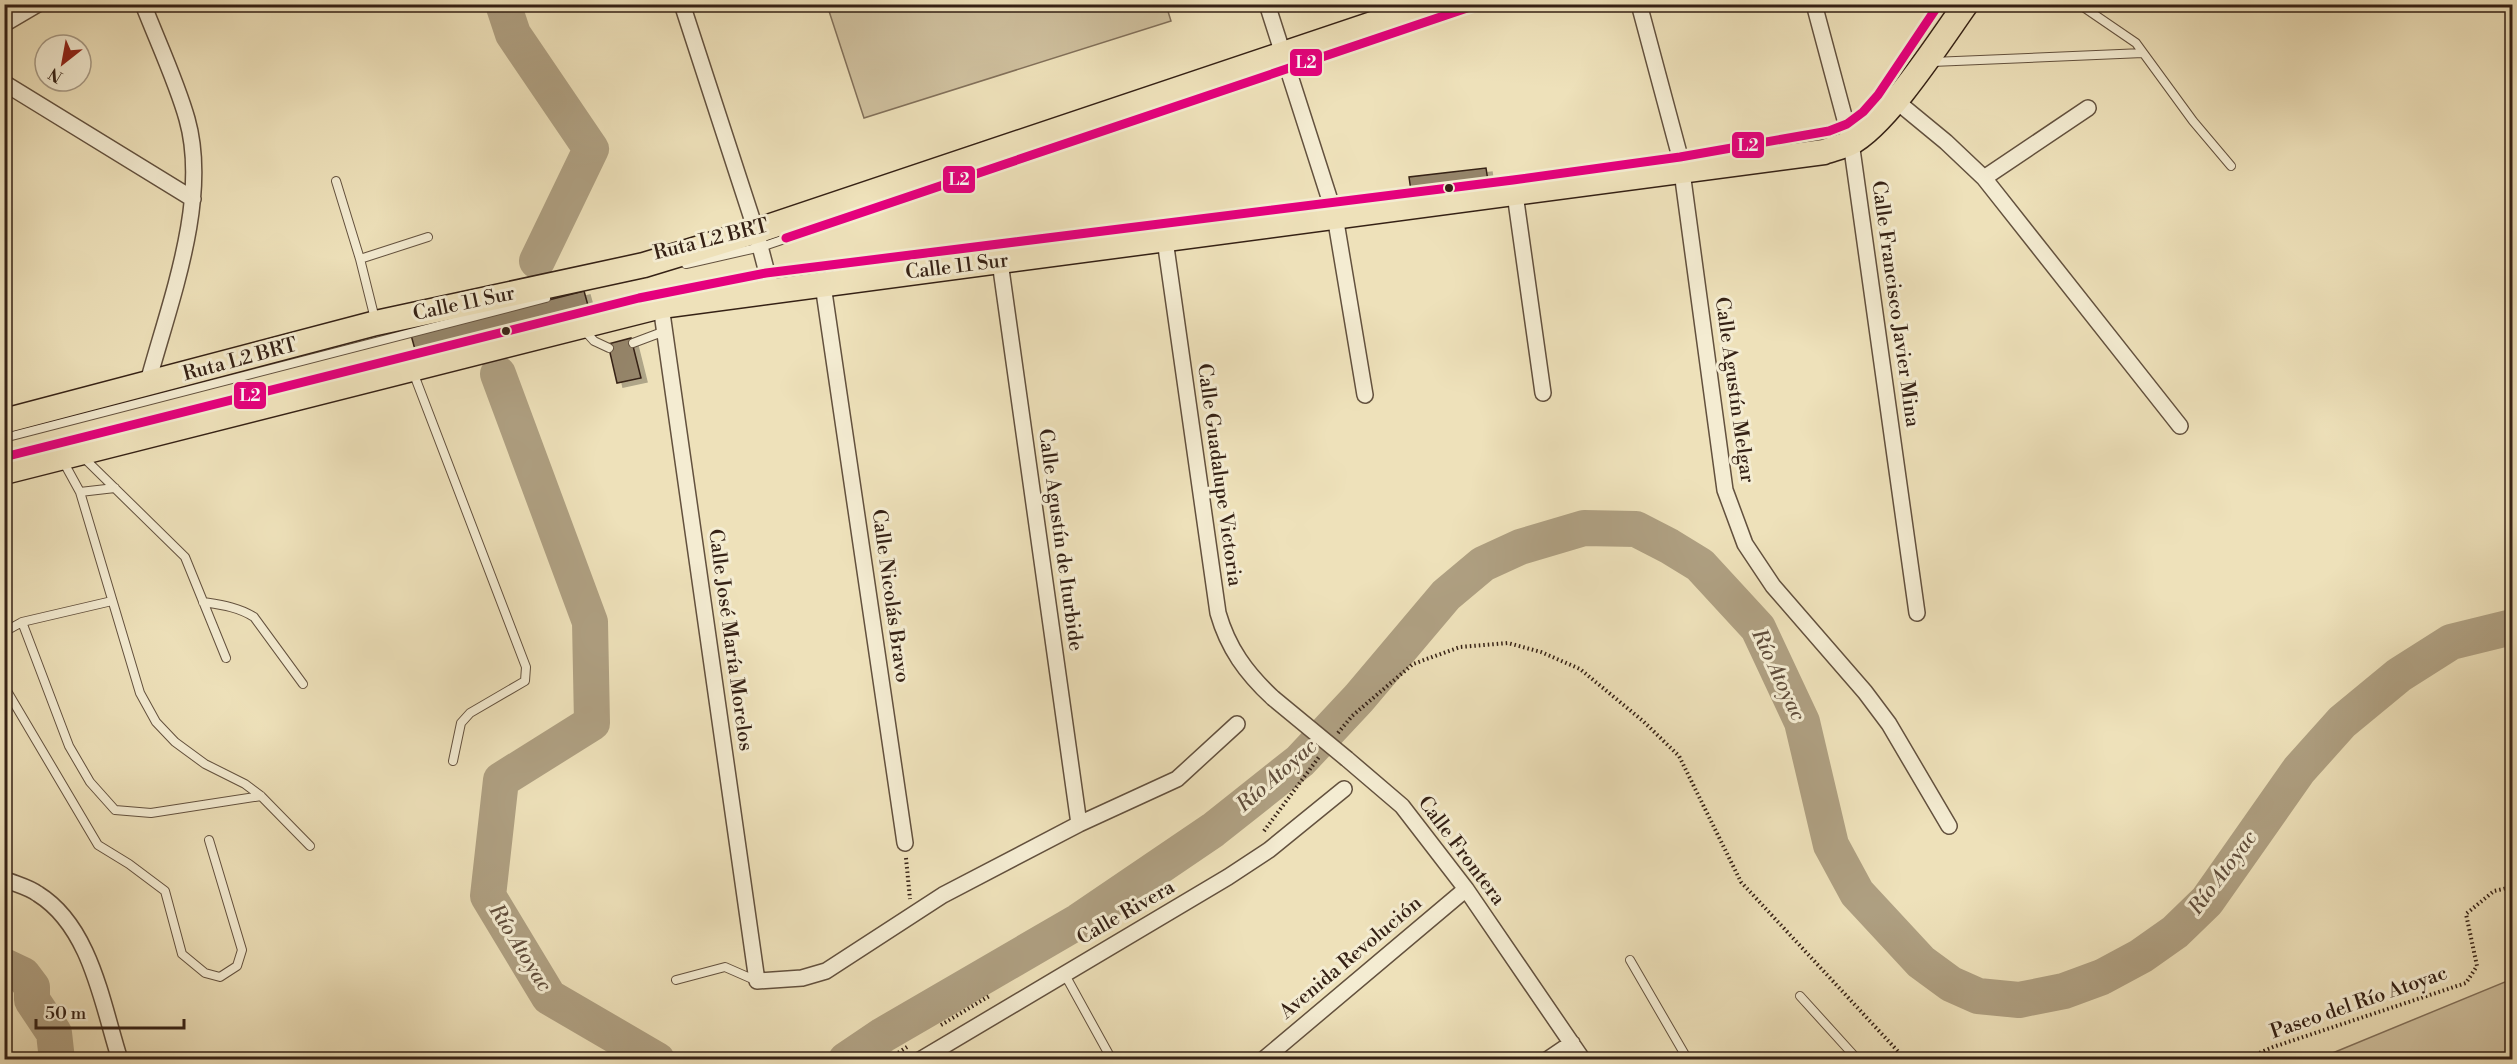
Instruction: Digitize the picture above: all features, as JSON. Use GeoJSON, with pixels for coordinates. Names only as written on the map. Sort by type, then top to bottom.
{"type":"FeatureCollection","features":[{"type":"Feature","properties":{"kind":"main road","name":"Calle 11 Sur"},"geometry":{"type":"LineString","coordinates":[[4,421],[376,323],[758,239],[1285,62],[1432,4]]}},
{"type":"Feature","properties":{"kind":"main road","name":"Calle 11 Sur"},"geometry":{"type":"LineString","coordinates":[[4,472],[71,457],[661,306],[769,282],[823,285],[1165,240],[1334,209],[1515,194],[1682,164],[1824,152],[1849,133],[1873,126],[1966,4]]}},
{"type":"Feature","properties":{"kind":"street"},"geometry":{"type":"LineString","coordinates":[[4,24],[38,4]]}},
{"type":"Feature","properties":{"kind":"street"},"geometry":{"type":"LineString","coordinates":[[142,4],[188,120],[193,199],[187,238],[148,382]]}},
{"type":"Feature","properties":{"kind":"street"},"geometry":{"type":"LineString","coordinates":[[682,4],[758,239],[769,282]]}},
{"type":"Feature","properties":{"kind":"street"},"geometry":{"type":"LineString","coordinates":[[1267,4],[1334,209],[1365,395]]}},
{"type":"Feature","properties":{"kind":"street","name":"Calle Agustín Melgar"},"geometry":{"type":"LineString","coordinates":[[1639,4],[1682,164],[1725,490],[1745,544],[1773,586],[1890,724],[1949,826]]}},
{"type":"Feature","properties":{"kind":"street","name":"Calle Francisco Javier Mina"},"geometry":{"type":"LineString","coordinates":[[1814,4],[1849,133],[1917,613]]}},
{"type":"Feature","properties":{"kind":"street"},"geometry":{"type":"LineString","coordinates":[[4,83],[193,199]]}},
{"type":"Feature","properties":{"kind":"street"},"geometry":{"type":"LineString","coordinates":[[1895,100],[1946,142],[1984,178],[2180,426]]}},
{"type":"Feature","properties":{"kind":"street"},"geometry":{"type":"LineString","coordinates":[[1984,178],[2088,108]]}},
{"type":"Feature","properties":{"kind":"street"},"geometry":{"type":"LineString","coordinates":[[1515,194],[1543,393]]}},
{"type":"Feature","properties":{"kind":"street","name":"Calle Guadalupe Victoria"},"geometry":{"type":"LineString","coordinates":[[1165,240],[1218,613],[1225,637],[1240,662],[1273,698]]}},
{"type":"Feature","properties":{"kind":"street","name":"Calle Agustín de Iturbide"},"geometry":{"type":"LineString","coordinates":[[1000,262],[1079,824]]}},
{"type":"Feature","properties":{"kind":"street","name":"Calle Nicolás Bravo"},"geometry":{"type":"LineString","coordinates":[[823,285],[905,843]]}},
{"type":"Feature","properties":{"kind":"street","name":"Calle José María Morelos"},"geometry":{"type":"LineString","coordinates":[[661,306],[757,981]]}},
{"type":"Feature","properties":{"kind":"street","name":"Calle Frontera"},"geometry":{"type":"LineString","coordinates":[[1273,698],[1402,806],[1466,889],[1583,1059]]}},
{"type":"Feature","properties":{"kind":"street"},"geometry":{"type":"LineString","coordinates":[[757,981],[802,978],[826,971],[912,914],[1079,824],[1177,779],[1236,724]]}},
{"type":"Feature","properties":{"kind":"street","name":"Calle Rivera"},"geometry":{"type":"LineString","coordinates":[[920,1059],[1228,877],[1269,850],[1344,789]]}},
{"type":"Feature","properties":{"kind":"street"},"geometry":{"type":"LineString","coordinates":[[4,879],[38,894],[70,922],[85,948],[120,1059]]}},
{"type":"Feature","properties":{"kind":"street","name":"Avenida Revolución"},"geometry":{"type":"LineString","coordinates":[[1270,1057],[1466,889]]}},
{"type":"Feature","properties":{"kind":"street"},"geometry":{"type":"LineString","coordinates":[[1547,1059],[1572,1043]]}},
{"type":"Feature","properties":{"kind":"lane"},"geometry":{"type":"LineString","coordinates":[[1285,62],[1480,4]]}},
{"type":"Feature","properties":{"kind":"lane"},"geometry":{"type":"LineString","coordinates":[[1849,133],[1878,95],[1939,4]]}},
{"type":"Feature","properties":{"kind":"lane"},"geometry":{"type":"LineString","coordinates":[[2079,4],[2136,43],[2193,121],[2230,166]]}},
{"type":"Feature","properties":{"kind":"lane"},"geometry":{"type":"LineString","coordinates":[[1923,63],[2143,53]]}},
{"type":"Feature","properties":{"kind":"lane","name":"Ruta L2 BRT"},"geometry":{"type":"LineString","coordinates":[[4,457],[639,298],[1682,164]]}},
{"type":"Feature","properties":{"kind":"lane"},"geometry":{"type":"LineString","coordinates":[[336,181],[360,259],[376,323]]}},
{"type":"Feature","properties":{"kind":"lane"},"geometry":{"type":"LineString","coordinates":[[360,259],[428,237]]}},
{"type":"Feature","properties":{"kind":"lane","name":"Ruta L2 BRT"},"geometry":{"type":"LineString","coordinates":[[681,266],[758,239]]}},
{"type":"Feature","properties":{"kind":"lane","name":"Ruta L2 BRT"},"geometry":{"type":"LineString","coordinates":[[624,279],[646,274]]}},
{"type":"Feature","properties":{"kind":"lane","name":"Ruta L2 BRT"},"geometry":{"type":"LineString","coordinates":[[4,438],[555,296]]}},
{"type":"Feature","properties":{"kind":"lane"},"geometry":{"type":"LineString","coordinates":[[581,326],[594,341],[609,348]]}},
{"type":"Feature","properties":{"kind":"lane"},"geometry":{"type":"LineString","coordinates":[[633,344],[665,330]]}},
{"type":"Feature","properties":{"kind":"lane"},"geometry":{"type":"LineString","coordinates":[[412,369],[526,667],[525,681],[470,713],[462,723],[453,760]]}},
{"type":"Feature","properties":{"kind":"lane"},"geometry":{"type":"LineString","coordinates":[[71,457],[115,488],[184,557],[226,658]]}},
{"type":"Feature","properties":{"kind":"lane"},"geometry":{"type":"LineString","coordinates":[[71,457],[140,693],[156,722],[189,754],[245,784],[261,796],[310,846]]}},
{"type":"Feature","properties":{"kind":"lane"},"geometry":{"type":"LineString","coordinates":[[80,492],[115,488]]}},
{"type":"Feature","properties":{"kind":"lane"},"geometry":{"type":"LineString","coordinates":[[4,632],[22,622],[112,601]]}},
{"type":"Feature","properties":{"kind":"lane"},"geometry":{"type":"LineString","coordinates":[[203,602],[231,606],[254,617],[303,684]]}},
{"type":"Feature","properties":{"kind":"lane"},"geometry":{"type":"LineString","coordinates":[[22,622],[69,746],[90,783],[115,810],[151,813],[261,796]]}},
{"type":"Feature","properties":{"kind":"lane"},"geometry":{"type":"LineString","coordinates":[[4,686],[98,845],[129,864],[165,891],[182,954],[205,973],[220,977],[237,966],[242,950],[209,840]]}},
{"type":"Feature","properties":{"kind":"lane"},"geometry":{"type":"LineString","coordinates":[[1630,960],[1688,1059]]}},
{"type":"Feature","properties":{"kind":"lane"},"geometry":{"type":"LineString","coordinates":[[676,980],[725,967],[757,981]]}},
{"type":"Feature","properties":{"kind":"lane"},"geometry":{"type":"LineString","coordinates":[[1065,973],[1112,1059]]}},
{"type":"Feature","properties":{"kind":"lane"},"geometry":{"type":"LineString","coordinates":[[1800,996],[1858,1059]]}},
{"type":"Feature","properties":{"kind":"path"},"geometry":{"type":"LineString","coordinates":[[905,843],[912,914]]}},
{"type":"Feature","properties":{"kind":"path","name":"Paseo del Río Atoyac"},"geometry":{"type":"LineString","coordinates":[[2243,1059],[2272,1047],[2466,983],[2477,966],[2466,914],[2494,891],[2512,887]]}},
{"type":"Feature","properties":{"kind":"shaded area"},"geometry":{"type":"Polygon","coordinates":[[[827,5],[1166,5],[1171,21],[864,118],[827,5]]]}},
{"type":"Feature","properties":{"kind":"shaded area"},"geometry":{"type":"Polygon","coordinates":[[[2512,979],[2512,1059],[2318,1059],[2512,979]]]}},
{"type":"Feature","properties":{"kind":"building"},"geometry":{"type":"Polygon","coordinates":[[[1486,168],[1488,181],[1411,191],[1409,177],[1486,168]]]}},
{"type":"Feature","properties":{"kind":"building"},"geometry":{"type":"Polygon","coordinates":[[[584,291],[589,309],[416,353],[411,335],[584,291]]]}},
{"type":"Feature","properties":{"kind":"building"},"geometry":{"type":"Polygon","coordinates":[[[631,338],[641,378],[617,383],[608,344],[631,338]]]}},
{"type":"Feature","properties":{"kind":"waterway","name":"Río Atoyac"},"geometry":{"type":"LineString","coordinates":[[503,4],[513,34],[591,149],[537,261]]}},
{"type":"Feature","properties":{"kind":"waterway","name":"Río Atoyac"},"geometry":{"type":"LineString","coordinates":[[498,374],[590,622],[592,723],[501,780],[488,896],[549,997],[657,1060]]}},
{"type":"Feature","properties":{"kind":"waterway","name":"Río Atoyac"},"geometry":{"type":"LineString","coordinates":[[846,1060],[883,1035],[1079,921],[1213,830],[1300,761],[1359,698],[1446,595],[1483,564],[1520,547],[1584,528],[1636,529],[1669,546],[1700,565],[1758,628],[1802,722],[1831,845],[1857,893],[1921,962],[1951,984],[1978,996],[2019,1000],[2064,991],[2102,977],[2141,956],[2175,932],[2207,901],[2299,770],[2342,722],[2399,675],[2451,642],[2512,627]]}},
{"type":"Feature","properties":{"kind":"waterway","name":"Río Atoyac"},"geometry":{"type":"LineString","coordinates":[[4,966],[23,975],[32,987],[32,1000],[54,1033],[57,1060]]}},
{"type":"Feature","properties":{"kind":"transit line","name":"L2"},"geometry":{"type":"LineString","coordinates":[[786,238],[1479,4]]}},
{"type":"Feature","properties":{"kind":"transit line","name":"L2"},"geometry":{"type":"LineString","coordinates":[[4,457],[639,298],[766,273],[1513,180],[1680,157],[1829,131],[1847,124],[1863,112],[1878,95],[1939,4]]}}]}
